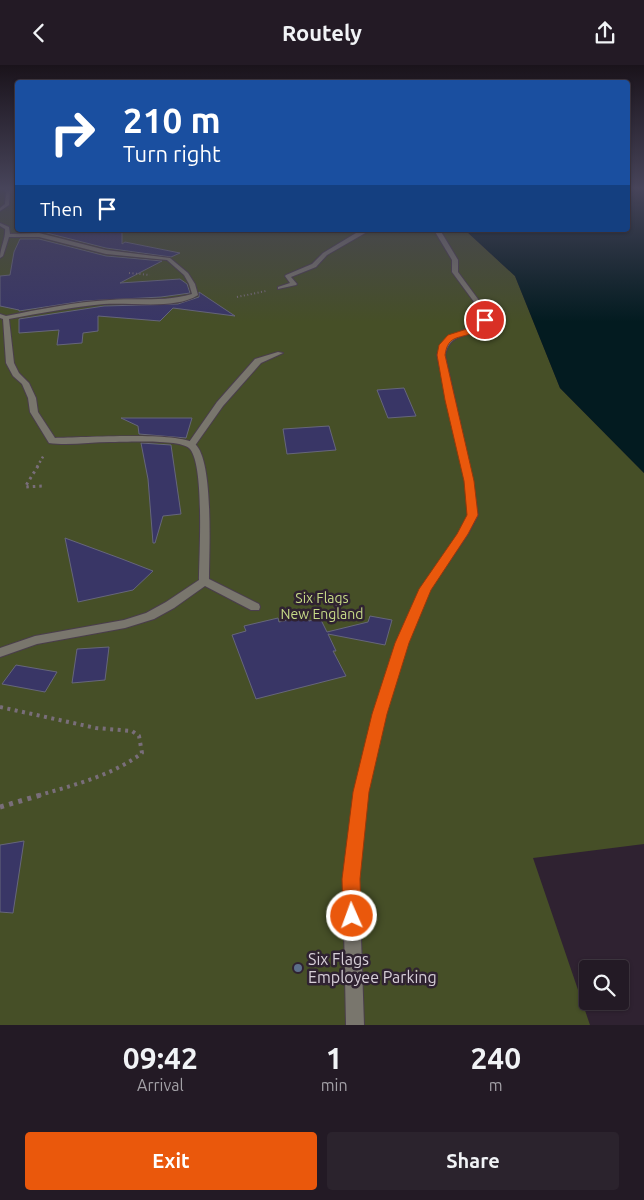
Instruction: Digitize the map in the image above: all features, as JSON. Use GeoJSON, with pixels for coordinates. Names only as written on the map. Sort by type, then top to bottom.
{"type":"FeatureCollection","features":[{"type":"Feature","properties":{"kind":"street"},"geometry":{"type":"LineString","coordinates":[[0,256],[8,233]]}},
{"type":"Feature","properties":{"kind":"street"},"geometry":{"type":"LineString","coordinates":[[280,288],[294,285],[288,276],[309,269],[323,259],[325,254],[362,233]]}},
{"type":"Feature","properties":{"kind":"street"},"geometry":{"type":"LineString","coordinates":[[355,1025],[351,879],[361,792],[380,714],[402,643],[425,589],[463,534],[473,515],[469,481],[441,355],[443,345],[451,337],[473,330],[485,320],[483,311],[455,272],[456,261],[439,233]]}},
{"type":"Feature","properties":{"kind":"street"},"geometry":{"type":"LineString","coordinates":[[8,236],[39,235],[106,252],[168,259],[176,263],[188,276],[195,288],[195,295],[180,301],[102,303],[3,317],[10,363],[16,374],[25,383],[32,398],[34,412],[52,441],[151,439],[191,445],[199,455],[202,469],[204,581]]}},
{"type":"Feature","properties":{"kind":"street"},"geometry":{"type":"LineString","coordinates":[[191,445],[220,404],[258,361],[280,353]]}},
{"type":"Feature","properties":{"kind":"street"},"geometry":{"type":"LineString","coordinates":[[204,581],[255,607]]}},
{"type":"Feature","properties":{"kind":"street"},"geometry":{"type":"LineString","coordinates":[[0,653],[35,640],[125,624],[170,605],[204,581]]}},
{"type":"Feature","properties":{"kind":"path"},"geometry":{"type":"LineString","coordinates":[[237,297],[280,288]]}},
{"type":"Feature","properties":{"kind":"path"},"geometry":{"type":"LineString","coordinates":[[44,486],[25,487],[52,441]]}},
{"type":"Feature","properties":{"kind":"path"},"geometry":{"type":"LineString","coordinates":[[0,707],[18,713],[94,729],[116,732],[132,731],[139,736],[142,753],[129,763],[99,775],[0,807]]}},
{"type":"Feature","properties":{"kind":"green space","name":"Six Flags New England"},"geometry":{"type":"Polygon","coordinates":[[[0,233],[468,233],[515,276],[560,388],[644,473],[644,844],[533,858],[579,993],[579,1010],[585,1010],[590,1025],[0,1025],[0,233]]]}},
{"type":"Feature","properties":{"kind":"shaded area"},"geometry":{"type":"Polygon","coordinates":[[[468,233],[644,233],[644,473],[560,388],[515,276],[468,233]]]}},
{"type":"Feature","properties":{"kind":"building"},"geometry":{"type":"Polygon","coordinates":[[[46,233],[122,233],[122,244],[125,242],[180,253],[171,257],[106,248],[46,233]]]}},
{"type":"Feature","properties":{"kind":"building"},"geometry":{"type":"Polygon","coordinates":[[[20,239],[39,239],[106,256],[162,261],[120,283],[180,279],[187,284],[190,293],[161,297],[84,301],[19,311],[0,306],[0,276],[10,275],[14,252],[20,239]]]}},
{"type":"Feature","properties":{"kind":"building"},"geometry":{"type":"Polygon","coordinates":[[[199,292],[235,316],[173,308],[160,321],[98,316],[98,331],[83,333],[82,343],[57,345],[59,330],[19,333],[19,319],[104,306],[178,304],[199,297],[199,292]]]}},
{"type":"Feature","properties":{"kind":"building"},"geometry":{"type":"Polygon","coordinates":[[[404,388],[416,416],[388,418],[377,390],[404,388]]]}},
{"type":"Feature","properties":{"kind":"building"},"geometry":{"type":"Polygon","coordinates":[[[121,418],[192,418],[186,438],[139,434],[138,426],[121,418]]]}},
{"type":"Feature","properties":{"kind":"building"},"geometry":{"type":"Polygon","coordinates":[[[329,426],[336,450],[287,454],[283,429],[329,426]]]}},
{"type":"Feature","properties":{"kind":"building"},"geometry":{"type":"Polygon","coordinates":[[[141,443],[171,445],[181,514],[163,516],[155,543],[153,543],[148,479],[141,443]]]}},
{"type":"Feature","properties":{"kind":"building"},"geometry":{"type":"Polygon","coordinates":[[[65,538],[153,571],[133,590],[78,602],[65,538]]]}},
{"type":"Feature","properties":{"kind":"building"},"geometry":{"type":"Polygon","coordinates":[[[307,616],[309,621],[320,618],[327,632],[368,622],[370,616],[392,620],[385,645],[328,634],[336,651],[333,651],[346,676],[256,699],[232,635],[246,631],[244,626],[278,618],[279,622],[307,616]]]}},
{"type":"Feature","properties":{"kind":"building"},"geometry":{"type":"Polygon","coordinates":[[[109,647],[105,680],[72,683],[77,649],[109,647]]]}},
{"type":"Feature","properties":{"kind":"building"},"geometry":{"type":"Polygon","coordinates":[[[16,665],[57,672],[45,692],[2,684],[16,665]]]}},
{"type":"Feature","properties":{"kind":"building"},"geometry":{"type":"Polygon","coordinates":[[[24,841],[13,913],[0,912],[0,845],[24,841]]]}},
{"type":"Feature","properties":{"kind":"place","name":"Six Flags Employee Parking"},"geometry":{"type":"Point","coordinates":[298,968]}},
{"type":"Feature","properties":{"kind":"route"},"geometry":{"type":"LineString","coordinates":[[352,916],[351,879],[361,792],[380,714],[402,643],[425,589],[463,534],[473,515],[469,481],[441,355],[443,345],[451,337],[473,330],[485,320]]}}]}
